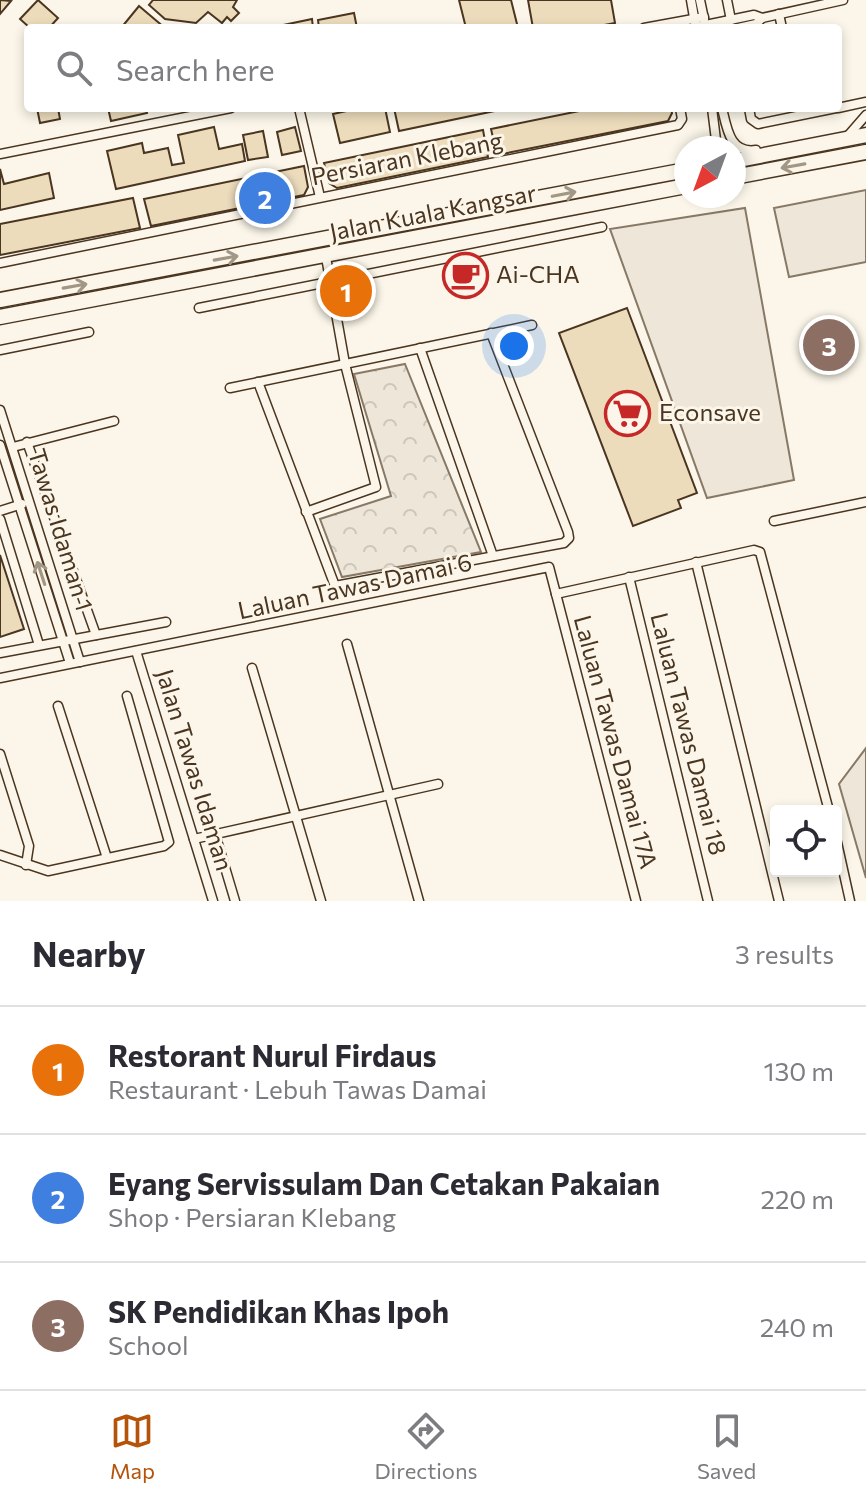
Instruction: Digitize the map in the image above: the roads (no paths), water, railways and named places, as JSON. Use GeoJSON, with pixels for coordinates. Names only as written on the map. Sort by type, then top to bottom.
{"type":"FeatureCollection","features":[{"type":"Feature","properties":{"kind":"highway"},"geometry":{"type":"LineString","coordinates":[[746,159],[866,135]]}},
{"type":"Feature","properties":{"kind":"highway"},"geometry":{"type":"LineString","coordinates":[[746,175],[866,152]]}},
{"type":"Feature","properties":{"kind":"highway","name":"Jalan Kuala Kangsar"},"geometry":{"type":"LineString","coordinates":[[0,300],[674,173]]}},
{"type":"Feature","properties":{"kind":"highway","name":"Jalan Kuala Kangsar"},"geometry":{"type":"LineString","coordinates":[[5,316],[674,188]]}},
{"type":"Feature","properties":{"kind":"highway"},"geometry":{"type":"LineString","coordinates":[[0,328],[5,316]]}},
{"type":"Feature","properties":{"kind":"street"},"geometry":{"type":"LineString","coordinates":[[691,0],[700,24]]}},
{"type":"Feature","properties":{"kind":"street"},"geometry":{"type":"LineString","coordinates":[[700,0],[700,24]]}},
{"type":"Feature","properties":{"kind":"street"},"geometry":{"type":"LineString","coordinates":[[727,0],[731,20]]}},
{"type":"Feature","properties":{"kind":"street"},"geometry":{"type":"LineString","coordinates":[[756,24],[762,18],[817,3],[843,0]]}},
{"type":"Feature","properties":{"kind":"street"},"geometry":{"type":"LineString","coordinates":[[779,14],[781,24]]}},
{"type":"Feature","properties":{"kind":"street"},"geometry":{"type":"LineString","coordinates":[[700,24],[754,15],[762,18]]}},
{"type":"Feature","properties":{"kind":"street"},"geometry":{"type":"LineString","coordinates":[[842,107],[866,102]]}},
{"type":"Feature","properties":{"kind":"street"},"geometry":{"type":"LineString","coordinates":[[0,154],[211,112]]}},
{"type":"Feature","properties":{"kind":"street"},"geometry":{"type":"LineString","coordinates":[[300,112],[320,197]]}},
{"type":"Feature","properties":{"kind":"street","name":"Persiaran Klebang"},"geometry":{"type":"LineString","coordinates":[[0,263],[681,123],[680,112]]}},
{"type":"Feature","properties":{"kind":"street"},"geometry":{"type":"LineString","coordinates":[[712,112],[716,136]]}},
{"type":"Feature","properties":{"kind":"street"},"geometry":{"type":"LineString","coordinates":[[723,112],[731,140],[742,150],[784,145],[792,149]]}},
{"type":"Feature","properties":{"kind":"street"},"geometry":{"type":"LineString","coordinates":[[750,112],[753,122],[799,112]]}},
{"type":"Feature","properties":{"kind":"street"},"geometry":{"type":"LineString","coordinates":[[846,139],[866,115]]}},
{"type":"Feature","properties":{"kind":"street"},"geometry":{"type":"LineString","coordinates":[[650,178],[662,169],[674,166]]}},
{"type":"Feature","properties":{"kind":"street"},"geometry":{"type":"LineString","coordinates":[[199,308],[602,227]]}},
{"type":"Feature","properties":{"kind":"street"},"geometry":{"type":"LineString","coordinates":[[306,512],[373,491],[376,487],[345,364],[326,257]]}},
{"type":"Feature","properties":{"kind":"street"},"geometry":{"type":"LineString","coordinates":[[230,388],[532,325]]}},
{"type":"Feature","properties":{"kind":"street"},"geometry":{"type":"LineString","coordinates":[[0,350],[89,332]]}},
{"type":"Feature","properties":{"kind":"street"},"geometry":{"type":"LineString","coordinates":[[258,382],[335,586],[564,543],[569,538],[491,333]]}},
{"type":"Feature","properties":{"kind":"street"},"geometry":{"type":"LineString","coordinates":[[420,348],[493,556]]}},
{"type":"Feature","properties":{"kind":"street","name":"Tawas Idaman 1"},"geometry":{"type":"LineString","coordinates":[[0,410],[73,638],[75,663]]}},
{"type":"Feature","properties":{"kind":"street"},"geometry":{"type":"LineString","coordinates":[[13,447],[114,421]]}},
{"type":"Feature","properties":{"kind":"street"},"geometry":{"type":"LineString","coordinates":[[27,442],[96,635]]}},
{"type":"Feature","properties":{"kind":"street","name":"Tawas Idaman 1"},"geometry":{"type":"LineString","coordinates":[[0,445],[63,640],[75,663]]}},
{"type":"Feature","properties":{"kind":"street"},"geometry":{"type":"LineString","coordinates":[[0,511],[30,502]]}},
{"type":"Feature","properties":{"kind":"street"},"geometry":{"type":"LineString","coordinates":[[774,521],[866,502]]}},
{"type":"Feature","properties":{"kind":"street"},"geometry":{"type":"LineString","coordinates":[[0,519],[39,645]]}},
{"type":"Feature","properties":{"kind":"street"},"geometry":{"type":"LineString","coordinates":[[556,594],[754,550],[764,557],[827,805]]}},
{"type":"Feature","properties":{"kind":"street"},"geometry":{"type":"LineString","coordinates":[[696,562],[779,901]]}},
{"type":"Feature","properties":{"kind":"street","name":"Laluan Tawas Damai 6"},"geometry":{"type":"LineString","coordinates":[[0,678],[548,567],[556,594]]}},
{"type":"Feature","properties":{"kind":"street","name":"Laluan Tawas Damai 18"},"geometry":{"type":"LineString","coordinates":[[629,577],[708,901]]}},
{"type":"Feature","properties":{"kind":"street","name":"Laluan Tawas Damai 17A"},"geometry":{"type":"LineString","coordinates":[[556,594],[636,901]]}},
{"type":"Feature","properties":{"kind":"street"},"geometry":{"type":"LineString","coordinates":[[0,653],[166,622]]}},
{"type":"Feature","properties":{"kind":"street"},"geometry":{"type":"LineString","coordinates":[[347,644],[419,901]]}},
{"type":"Feature","properties":{"kind":"street","name":"Jalan Tawas Idaman"},"geometry":{"type":"LineString","coordinates":[[136,651],[213,901]]}},
{"type":"Feature","properties":{"kind":"street"},"geometry":{"type":"LineString","coordinates":[[252,668],[321,901]]}},
{"type":"Feature","properties":{"kind":"street"},"geometry":{"type":"LineString","coordinates":[[0,855],[48,871],[169,842],[127,696]]}},
{"type":"Feature","properties":{"kind":"street"},"geometry":{"type":"LineString","coordinates":[[58,706],[107,858]]}},
{"type":"Feature","properties":{"kind":"street"},"geometry":{"type":"LineString","coordinates":[[0,754],[29,846],[26,865]]}},
{"type":"Feature","properties":{"kind":"street"},"geometry":{"type":"LineString","coordinates":[[194,839],[438,784]]}},
{"type":"Feature","properties":{"kind":"street"},"geometry":{"type":"LineString","coordinates":[[215,834],[235,901]]}},
{"type":"Feature","properties":{"kind":"street"},"geometry":{"type":"LineString","coordinates":[[842,865],[850,901]]}},
{"type":"Feature","properties":{"kind":"place","name":"Eyang Servissulam Dan Cetakan Pakaian"},"geometry":{"type":"Point","coordinates":[265,198]}},
{"type":"Feature","properties":{"kind":"place","name":"Ai-CHA"},"geometry":{"type":"Point","coordinates":[465,275]}},
{"type":"Feature","properties":{"kind":"place","name":"Restorant Nurul Firdaus"},"geometry":{"type":"Point","coordinates":[346,291]}},
{"type":"Feature","properties":{"kind":"place","name":"SK Pendidikan Khas Ipoh"},"geometry":{"type":"Point","coordinates":[829,345]}},
{"type":"Feature","properties":{"kind":"place","name":"Econsave"},"geometry":{"type":"Point","coordinates":[628,413]}}]}
